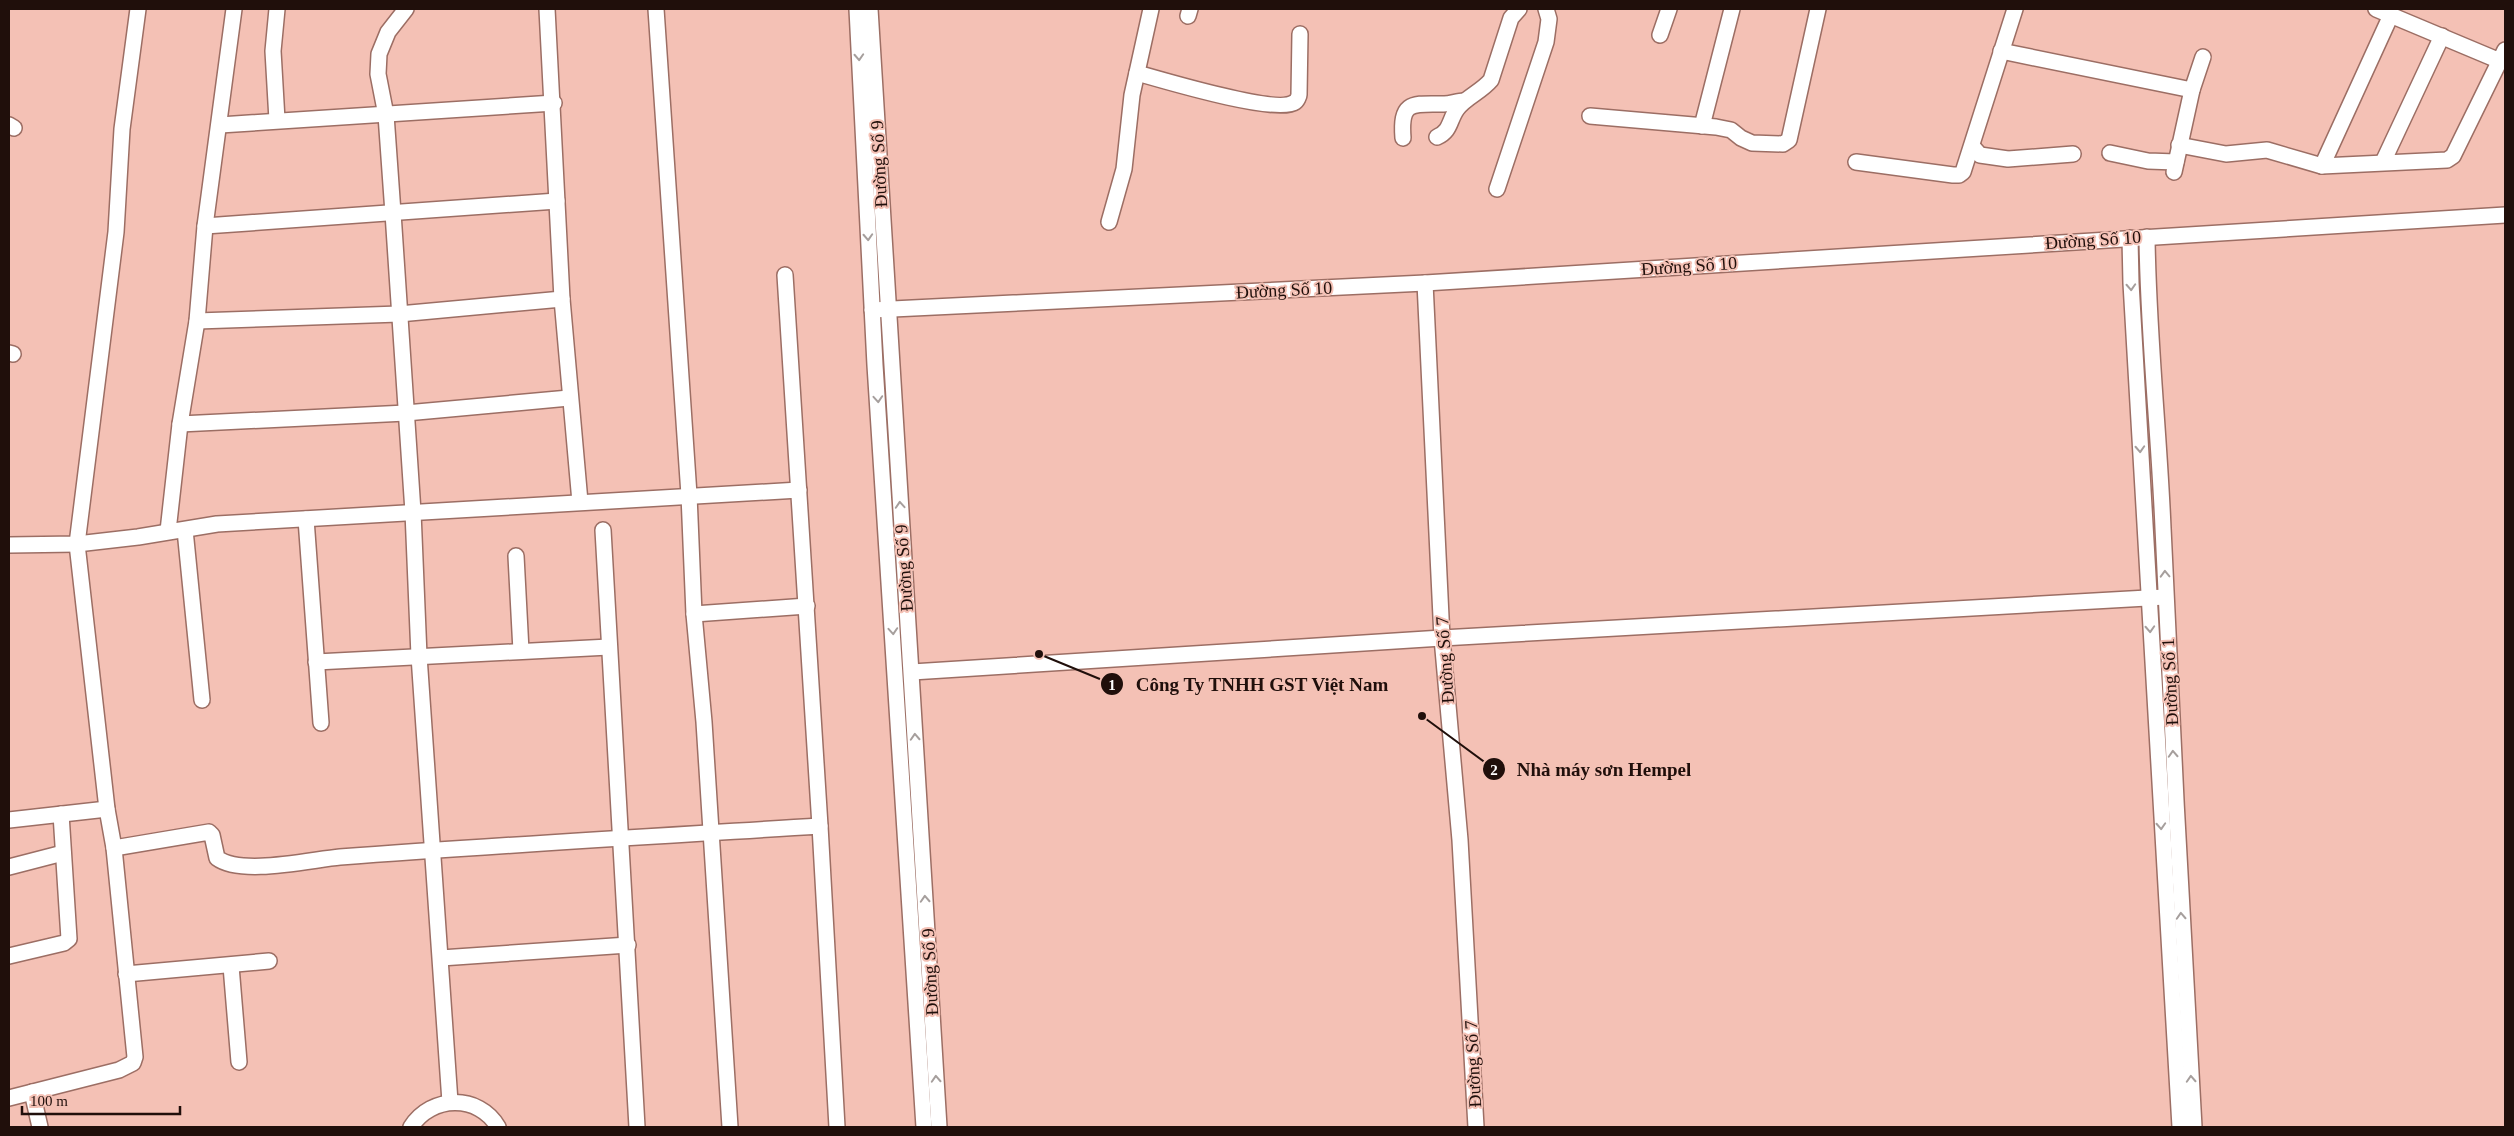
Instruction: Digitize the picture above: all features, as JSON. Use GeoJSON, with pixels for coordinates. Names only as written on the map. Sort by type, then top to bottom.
{"type":"FeatureCollection","features":[{"type":"Feature","properties":{"kind":"street"},"geometry":{"type":"LineString","coordinates":[[9,1098],[119,1070],[133,1063],[135,1057],[114,848],[77,544],[116,232],[122,129],[138,9]]}},
{"type":"Feature","properties":{"kind":"street"},"geometry":{"type":"LineString","coordinates":[[168,531],[180,424],[197,321],[205,226],[234,9]]}},
{"type":"Feature","properties":{"kind":"street"},"geometry":{"type":"LineString","coordinates":[[277,9],[273,44],[277,120]]}},
{"type":"Feature","properties":{"kind":"street"},"geometry":{"type":"LineString","coordinates":[[547,9],[554,103],[562,299],[580,502]]}},
{"type":"Feature","properties":{"kind":"street"},"geometry":{"type":"LineString","coordinates":[[656,9],[689,495],[694,614],[704,722],[730,1127]]}},
{"type":"Feature","properties":{"kind":"street","name":"Đường Số 9"},"geometry":{"type":"LineString","coordinates":[[857,9],[872,310],[924,1127]]}},
{"type":"Feature","properties":{"kind":"street","name":"Đường Số 9"},"geometry":{"type":"LineString","coordinates":[[870,9],[887,309],[912,672],[939,1127]]}},
{"type":"Feature","properties":{"kind":"street"},"geometry":{"type":"LineString","coordinates":[[1109,222],[1124,169],[1132,95],[1151,9]]}},
{"type":"Feature","properties":{"kind":"street"},"geometry":{"type":"LineString","coordinates":[[1437,137],[1447,132],[1454,113],[1464,101],[1485,87],[1491,80],[1509,24],[1519,9]]}},
{"type":"Feature","properties":{"kind":"street"},"geometry":{"type":"LineString","coordinates":[[1497,189],[1546,42],[1549,19],[1546,9]]}},
{"type":"Feature","properties":{"kind":"street"},"geometry":{"type":"LineString","coordinates":[[1660,35],[1670,9]]}},
{"type":"Feature","properties":{"kind":"street"},"geometry":{"type":"LineString","coordinates":[[1702,126],[1732,9]]}},
{"type":"Feature","properties":{"kind":"street"},"geometry":{"type":"LineString","coordinates":[[1590,116],[1702,126],[1731,130],[1741,138],[1752,143],[1787,143],[1818,9]]}},
{"type":"Feature","properties":{"kind":"street"},"geometry":{"type":"LineString","coordinates":[[1856,162],[1959,175],[1963,172],[2015,9]]}},
{"type":"Feature","properties":{"kind":"street"},"geometry":{"type":"LineString","coordinates":[[2179,145],[2226,154],[2267,150],[2322,166],[2451,158],[2503,56],[2442,36],[2376,9]]}},
{"type":"Feature","properties":{"kind":"street"},"geometry":{"type":"LineString","coordinates":[[397,12],[379,54],[378,74],[386,115],[393,213],[413,512],[419,656],[450,1102]]}},
{"type":"Feature","properties":{"kind":"street"},"geometry":{"type":"LineString","coordinates":[[2322,166],[2391,15]]}},
{"type":"Feature","properties":{"kind":"street"},"geometry":{"type":"LineString","coordinates":[[1137,74],[1255,103],[1290,104],[1296,101],[1299,95],[1300,34]]}},
{"type":"Feature","properties":{"kind":"street"},"geometry":{"type":"LineString","coordinates":[[2384,162],[2442,36]]}},
{"type":"Feature","properties":{"kind":"street"},"geometry":{"type":"LineString","coordinates":[[2001,51],[2192,90]]}},
{"type":"Feature","properties":{"kind":"street"},"geometry":{"type":"LineString","coordinates":[[2110,153],[2175,167],[2192,90],[2202,57]]}},
{"type":"Feature","properties":{"kind":"street"},"geometry":{"type":"LineString","coordinates":[[1403,138],[1403,116],[1409,106],[1420,103],[1445,104],[1464,101]]}},
{"type":"Feature","properties":{"kind":"street"},"geometry":{"type":"LineString","coordinates":[[220,125],[554,103]]}},
{"type":"Feature","properties":{"kind":"street"},"geometry":{"type":"LineString","coordinates":[[1972,146],[1980,154],[2008,159],[2073,154]]}},
{"type":"Feature","properties":{"kind":"street"},"geometry":{"type":"LineString","coordinates":[[205,226],[557,201]]}},
{"type":"Feature","properties":{"kind":"street","name":"Đường Số 10"},"geometry":{"type":"LineString","coordinates":[[872,310],[1425,283],[2505,215]]}},
{"type":"Feature","properties":{"kind":"street","name":"Đường Số 1"},"geometry":{"type":"LineString","coordinates":[[2147,237],[2147,284],[2166,597],[2194,1127]]}},
{"type":"Feature","properties":{"kind":"street","name":"Đường Số 1"},"geometry":{"type":"LineString","coordinates":[[2130,238],[2148,598],[2180,1127]]}},
{"type":"Feature","properties":{"kind":"street"},"geometry":{"type":"LineString","coordinates":[[785,275],[838,1127]]}},
{"type":"Feature","properties":{"kind":"street","name":"Đường Số 7"},"geometry":{"type":"LineString","coordinates":[[1425,283],[1442,638],[1460,840],[1476,1127]]}},
{"type":"Feature","properties":{"kind":"street"},"geometry":{"type":"LineString","coordinates":[[197,321],[399,314],[562,299]]}},
{"type":"Feature","properties":{"kind":"street"},"geometry":{"type":"LineString","coordinates":[[180,424],[406,413],[570,398]]}},
{"type":"Feature","properties":{"kind":"street"},"geometry":{"type":"LineString","coordinates":[[9,545],[77,544],[217,524],[799,490]]}},
{"type":"Feature","properties":{"kind":"street"},"geometry":{"type":"LineString","coordinates":[[306,518],[321,723]]}},
{"type":"Feature","properties":{"kind":"street"},"geometry":{"type":"LineString","coordinates":[[185,530],[202,700]]}},
{"type":"Feature","properties":{"kind":"street"},"geometry":{"type":"LineString","coordinates":[[603,530],[637,1127]]}},
{"type":"Feature","properties":{"kind":"street"},"geometry":{"type":"LineString","coordinates":[[516,556],[521,651]]}},
{"type":"Feature","properties":{"kind":"street"},"geometry":{"type":"LineString","coordinates":[[912,672],[1442,638],[2166,597]]}},
{"type":"Feature","properties":{"kind":"street"},"geometry":{"type":"LineString","coordinates":[[694,614],[807,606]]}},
{"type":"Feature","properties":{"kind":"street"},"geometry":{"type":"LineString","coordinates":[[316,662],[609,648]]}},
{"type":"Feature","properties":{"kind":"street"},"geometry":{"type":"LineString","coordinates":[[9,820],[108,809]]}},
{"type":"Feature","properties":{"kind":"street"},"geometry":{"type":"LineString","coordinates":[[9,956],[64,943],[69,939],[61,814]]}},
{"type":"Feature","properties":{"kind":"street"},"geometry":{"type":"LineString","coordinates":[[114,848],[209,832],[212,835],[217,858],[224,863],[247,868],[316,859],[433,850],[820,826]]}},
{"type":"Feature","properties":{"kind":"street"},"geometry":{"type":"LineString","coordinates":[[9,867],[63,853]]}},
{"type":"Feature","properties":{"kind":"street"},"geometry":{"type":"LineString","coordinates":[[441,958],[628,945]]}},
{"type":"Feature","properties":{"kind":"street"},"geometry":{"type":"LineString","coordinates":[[126,974],[231,966],[268,961]]}},
{"type":"Feature","properties":{"kind":"street"},"geometry":{"type":"LineString","coordinates":[[231,966],[239,1062]]}},
{"type":"Feature","properties":{"kind":"street"},"geometry":{"type":"LineString","coordinates":[[32,1092],[40,1127]]}},
{"type":"Feature","properties":{"kind":"street"},"geometry":{"type":"LineString","coordinates":[[412,1127],[425,1112],[450,1102],[476,1107],[490,1117],[498,1127]]}},
{"type":"Feature","properties":{"kind":"place","name":"Công Ty TNHH GST Việt Nam"},"geometry":{"type":"Point","coordinates":[1039,654]}},
{"type":"Feature","properties":{"kind":"place","name":"Nhà máy sơn Hempel"},"geometry":{"type":"Point","coordinates":[1422,716]}}]}
